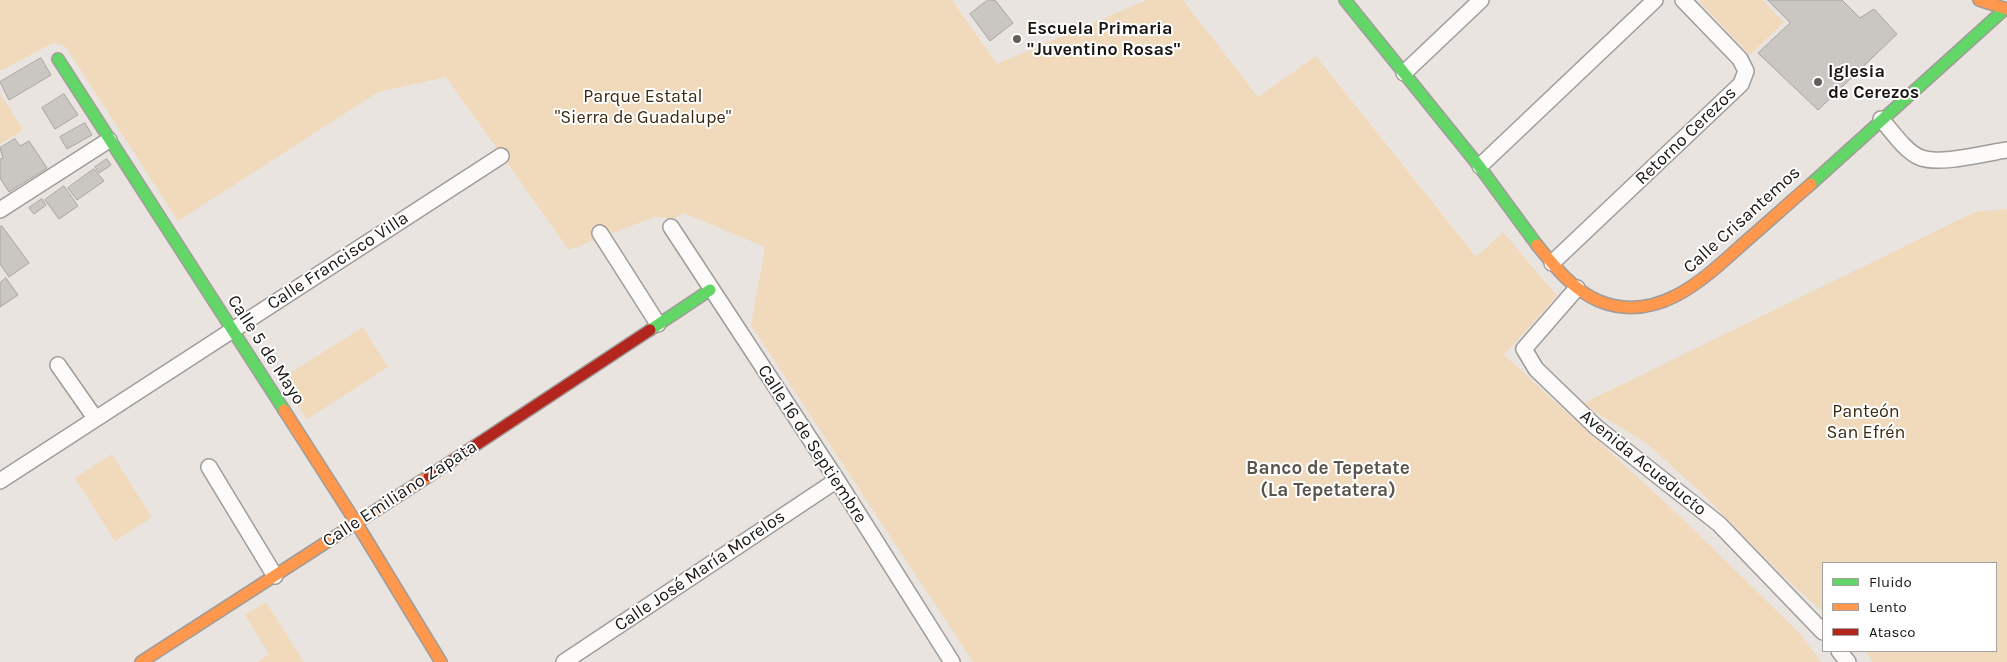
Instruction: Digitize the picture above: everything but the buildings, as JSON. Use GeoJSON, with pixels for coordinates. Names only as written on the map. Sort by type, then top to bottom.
{"type":"FeatureCollection","features":[{"type":"Feature","properties":{"kind":"street","name":"Calle Crisantemos"},"geometry":{"type":"LineString","coordinates":[[1345,0],[1480,166],[1552,263],[1577,288],[1597,300],[1622,307],[1654,306],[1675,298],[1699,284],[2006,9]]}},
{"type":"Feature","properties":{"kind":"street"},"geometry":{"type":"LineString","coordinates":[[1480,166],[1655,0]]}},
{"type":"Feature","properties":{"kind":"street","name":"Retorno Cerezos"},"geometry":{"type":"LineString","coordinates":[[1552,263],[1741,84],[1746,71],[1740,59],[1683,0]]}},
{"type":"Feature","properties":{"kind":"street"},"geometry":{"type":"LineString","coordinates":[[1979,0],[2006,9]]}},
{"type":"Feature","properties":{"kind":"street"},"geometry":{"type":"LineString","coordinates":[[1404,73],[1475,2]]}},
{"type":"Feature","properties":{"kind":"street","name":"Calle 5 de Mayo"},"geometry":{"type":"LineString","coordinates":[[58,59],[356,524],[440,662]]}},
{"type":"Feature","properties":{"kind":"street"},"geometry":{"type":"LineString","coordinates":[[1881,119],[1908,149],[1933,161],[2007,150]]}},
{"type":"Feature","properties":{"kind":"street"},"geometry":{"type":"LineString","coordinates":[[0,210],[109,140]]}},
{"type":"Feature","properties":{"kind":"street","name":"Calle Francisco Villa"},"geometry":{"type":"LineString","coordinates":[[0,481],[500,156]]}},
{"type":"Feature","properties":{"kind":"street","name":"Calle 16 de Septiembre"},"geometry":{"type":"LineString","coordinates":[[671,227],[952,662]]}},
{"type":"Feature","properties":{"kind":"street"},"geometry":{"type":"LineString","coordinates":[[600,232],[658,324]]}},
{"type":"Feature","properties":{"kind":"street","name":"Avenida Acueducto"},"geometry":{"type":"LineString","coordinates":[[1577,288],[1524,349],[1536,369],[1596,428],[1719,524],[1822,631]]}},
{"type":"Feature","properties":{"kind":"street","name":"Calle Emiliano Zapata"},"geometry":{"type":"LineString","coordinates":[[141,662],[356,524],[710,290]]}},
{"type":"Feature","properties":{"kind":"street"},"geometry":{"type":"LineString","coordinates":[[58,365],[95,418]]}},
{"type":"Feature","properties":{"kind":"street"},"geometry":{"type":"LineString","coordinates":[[209,467],[275,576]]}},
{"type":"Feature","properties":{"kind":"street","name":"Calle José María Morelos"},"geometry":{"type":"LineString","coordinates":[[564,662],[836,480]]}},
{"type":"Feature","properties":{"kind":"street"},"geometry":{"type":"LineString","coordinates":[[1840,652],[1848,662]]}},
{"type":"Feature","properties":{"kind":"green space","name":"Parque Estatal \"Sierra de Guadalupe\""},"geometry":{"type":"Polygon","coordinates":[[[0,0],[952,0],[997,64],[1147,0],[1183,0],[1258,97],[1316,56],[1476,257],[1503,232],[1557,296],[1504,355],[1682,518],[1800,634],[1821,662],[973,662],[751,325],[765,247],[684,213],[674,218],[654,217],[569,250],[446,77],[378,92],[178,221],[66,47],[53,43],[0,71],[0,0]]]}},
{"type":"Feature","properties":{"kind":"green space"},"geometry":{"type":"Polygon","coordinates":[[[1702,0],[1762,0],[1784,22],[1750,55],[1700,2],[1702,0]]]}},
{"type":"Feature","properties":{"kind":"green space"},"geometry":{"type":"Polygon","coordinates":[[[0,93],[23,130],[0,144],[0,93]]]}},
{"type":"Feature","properties":{"kind":"green space","name":"Panteón San Efrén"},"geometry":{"type":"Polygon","coordinates":[[[2007,209],[2007,662],[1873,662],[1866,652],[1997,652],[1997,562],[1822,562],[1822,611],[1784,577],[1705,496],[1645,442],[1582,404],[1975,212],[2007,209]]]}},
{"type":"Feature","properties":{"kind":"green space"},"geometry":{"type":"Polygon","coordinates":[[[363,327],[388,367],[307,419],[281,379],[363,327]]]}},
{"type":"Feature","properties":{"kind":"green space"},"geometry":{"type":"Polygon","coordinates":[[[112,454],[152,517],[115,541],[75,478],[112,454]]]}},
{"type":"Feature","properties":{"kind":"green space"},"geometry":{"type":"Polygon","coordinates":[[[266,602],[304,662],[257,662],[269,654],[245,615],[266,602]]]}},
{"type":"Feature","properties":{"kind":"traffic: fast"},"geometry":{"type":"LineString","coordinates":[[1345,0],[1479,166],[1537,245]]}},
{"type":"Feature","properties":{"kind":"traffic: fast"},"geometry":{"type":"LineString","coordinates":[[1811,184],[2005,9]]}},
{"type":"Feature","properties":{"kind":"traffic: fast"},"geometry":{"type":"LineString","coordinates":[[58,59],[284,410]]}},
{"type":"Feature","properties":{"kind":"traffic: fast"},"geometry":{"type":"LineString","coordinates":[[650,330],[710,290]]}},
{"type":"Feature","properties":{"kind":"traffic: slow"},"geometry":{"type":"LineString","coordinates":[[1979,0],[2007,9]]}},
{"type":"Feature","properties":{"kind":"traffic: slow"},"geometry":{"type":"LineString","coordinates":[[1537,245],[1565,277],[1581,291],[1599,301],[1621,307],[1641,307],[1661,302],[1697,283],[1811,184]]}},
{"type":"Feature","properties":{"kind":"traffic: slow"},"geometry":{"type":"LineString","coordinates":[[284,410],[357,524],[441,662]]}},
{"type":"Feature","properties":{"kind":"traffic: slow"},"geometry":{"type":"LineString","coordinates":[[141,662],[429,476]]}},
{"type":"Feature","properties":{"kind":"traffic: jam"},"geometry":{"type":"LineString","coordinates":[[429,476],[650,330]]}},
{"type":"Feature","properties":{"kind":"place","name":"Escuela Primaria \"Juventino Rosas\""},"geometry":{"type":"Point","coordinates":[1017,39]}},
{"type":"Feature","properties":{"kind":"place","name":"Iglesia de Cerezos"},"geometry":{"type":"Point","coordinates":[1818,82]}},
{"type":"Feature","properties":{"kind":"district","name":"Banco de Tepetate (La Tepetatera)"},"geometry":{"type":"Point","coordinates":[1328,480]}}]}
